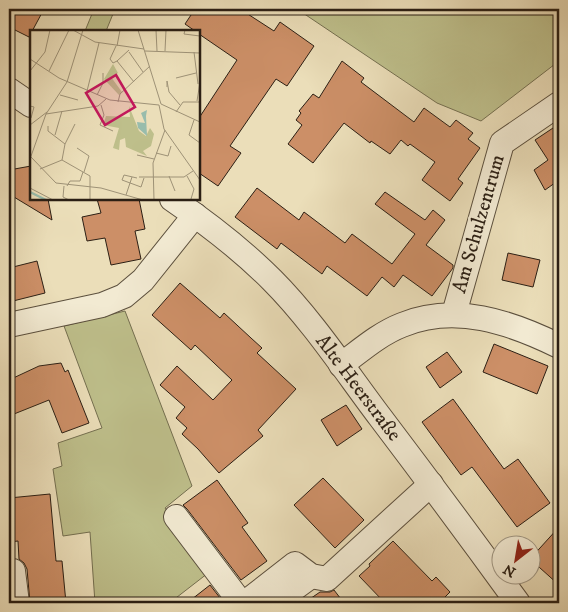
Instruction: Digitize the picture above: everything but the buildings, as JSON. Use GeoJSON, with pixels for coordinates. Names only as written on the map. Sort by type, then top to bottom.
{"type":"FeatureCollection","features":[{"type":"Feature","properties":{"kind":"street"},"geometry":{"type":"LineString","coordinates":[[9,90],[30,104]]}},
{"type":"Feature","properties":{"kind":"street","name":"Am Schulzentrum"},"geometry":{"type":"LineString","coordinates":[[454,314],[502,143],[559,104]]}},
{"type":"Feature","properties":{"kind":"street","name":"Alte Heerstraße"},"geometry":{"type":"LineString","coordinates":[[173,200],[247,256],[298,309],[431,484],[518,603]]}},
{"type":"Feature","properties":{"kind":"street"},"geometry":{"type":"LineString","coordinates":[[9,324],[102,305],[124,296],[143,280],[195,215]]}},
{"type":"Feature","properties":{"kind":"street"},"geometry":{"type":"LineString","coordinates":[[341,365],[387,332],[403,324],[436,316],[454,314],[505,324],[535,334],[559,346]]}},
{"type":"Feature","properties":{"kind":"street"},"geometry":{"type":"LineString","coordinates":[[245,603],[295,564],[311,576],[327,579],[431,484]]}},
{"type":"Feature","properties":{"kind":"street"},"geometry":{"type":"LineString","coordinates":[[176,517],[241,603]]}},
{"type":"Feature","properties":{"kind":"street"},"geometry":{"type":"LineString","coordinates":[[9,572],[13,571],[14,599]]}},
{"type":"Feature","properties":{"kind":"street"},"geometry":{"type":"LineString","coordinates":[[274,603],[311,576]]}},
{"type":"Feature","properties":{"kind":"green space"},"geometry":{"type":"Polygon","coordinates":[[[94,9],[115,9],[106,30],[85,30],[94,9]]]}},
{"type":"Feature","properties":{"kind":"green space"},"geometry":{"type":"Polygon","coordinates":[[[297,9],[559,9],[559,61],[481,121],[437,103],[297,9]]]}},
{"type":"Feature","properties":{"kind":"green space"},"geometry":{"type":"Polygon","coordinates":[[[125,311],[192,486],[165,508],[212,570],[172,601],[173,603],[95,603],[90,532],[63,536],[53,469],[62,466],[58,443],[102,428],[64,326],[125,311]]]}}]}
